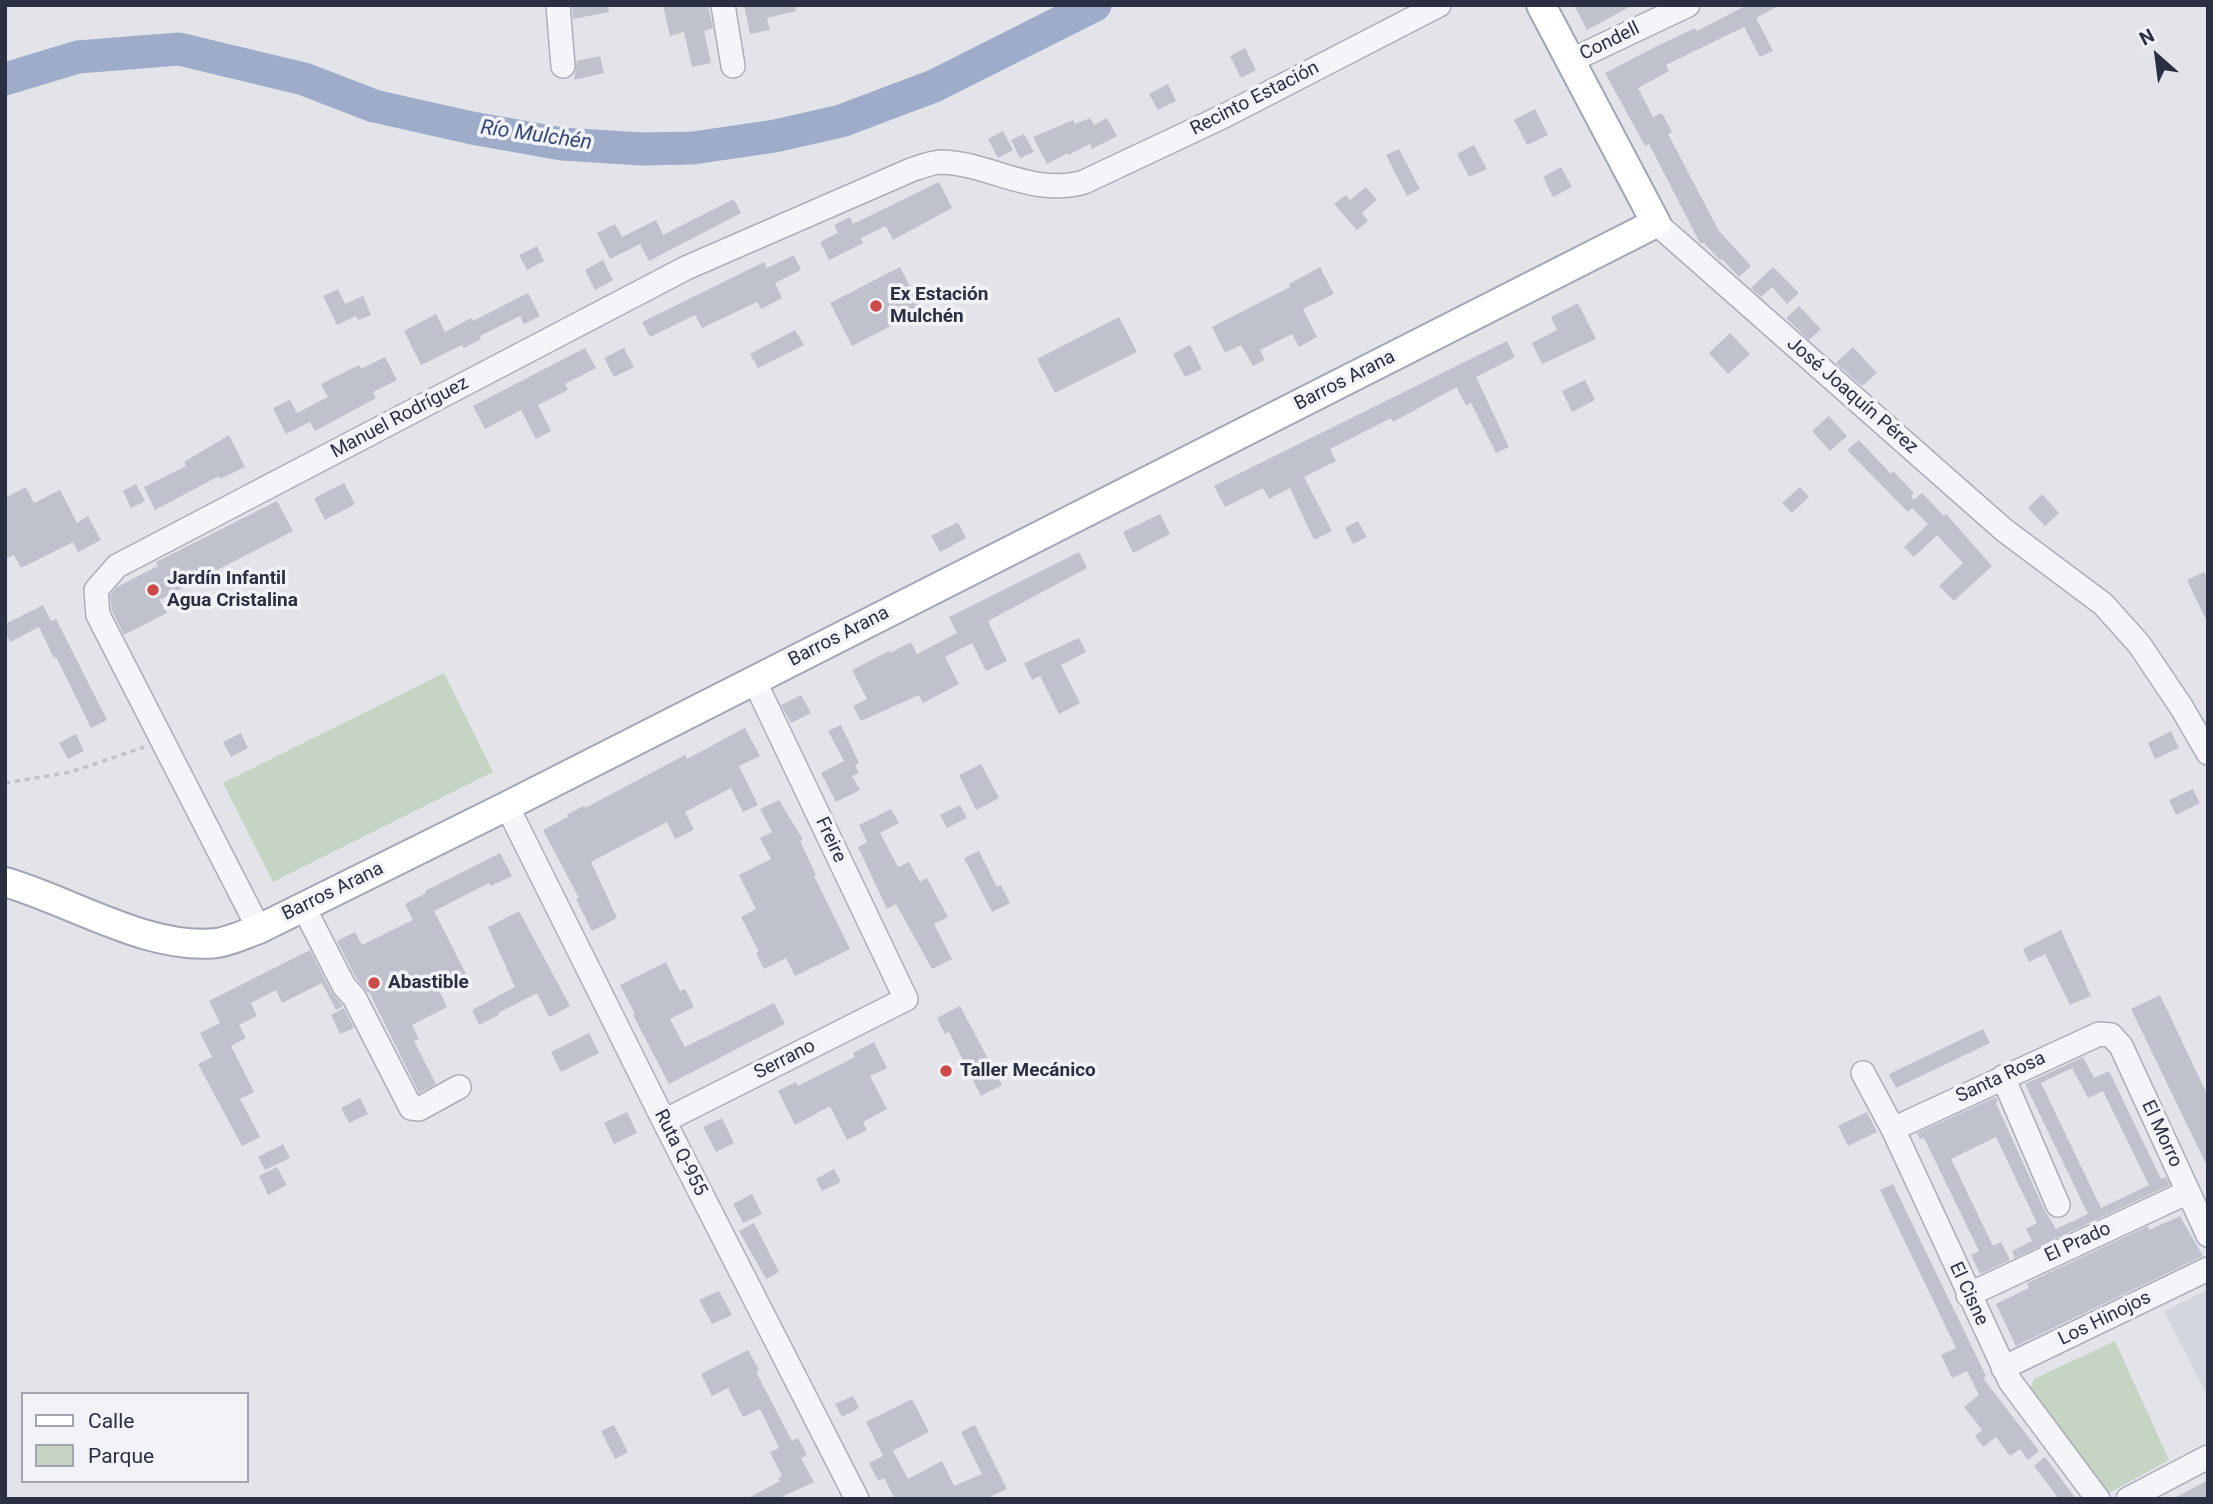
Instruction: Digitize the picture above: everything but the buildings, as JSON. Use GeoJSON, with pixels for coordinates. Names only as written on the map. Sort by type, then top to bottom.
{"type":"FeatureCollection","features":[{"type":"Feature","properties":{"kind":"main road","name":"José Joaquín Pérez"},"geometry":{"type":"LineString","coordinates":[[1541,5],[1656,223]]}},
{"type":"Feature","properties":{"kind":"main road","name":"Barros Arana"},"geometry":{"type":"LineString","coordinates":[[5,882],[131,930],[186,943],[220,943],[258,929],[507,806],[1656,223]]}},
{"type":"Feature","properties":{"kind":"street"},"geometry":{"type":"LineString","coordinates":[[558,5],[563,66]]}},
{"type":"Feature","properties":{"kind":"street"},"geometry":{"type":"LineString","coordinates":[[723,5],[733,66]]}},
{"type":"Feature","properties":{"kind":"street","name":"Recinto Estación"},"geometry":{"type":"LineString","coordinates":[[1068,187],[1224,116],[1439,5]]}},
{"type":"Feature","properties":{"kind":"street","name":"Condell"},"geometry":{"type":"LineString","coordinates":[[1570,61],[1688,5]]}},
{"type":"Feature","properties":{"kind":"street","name":"Manuel Rodríguez"},"geometry":{"type":"LineString","coordinates":[[258,929],[97,615],[96,590],[117,566],[686,268],[911,170],[939,162],[961,164],[1046,187],[1068,187]]}},
{"type":"Feature","properties":{"kind":"street","name":"José Joaquín Pérez"},"geometry":{"type":"LineString","coordinates":[[1656,223],[2004,530],[2103,604],[2139,644],[2182,708],[2208,753]]}},
{"type":"Feature","properties":{"kind":"street","name":"Freire"},"geometry":{"type":"LineString","coordinates":[[754,680],[906,999]]}},
{"type":"Feature","properties":{"kind":"street","name":"Ruta Q-955"},"geometry":{"type":"LineString","coordinates":[[507,806],[857,1499]]}},
{"type":"Feature","properties":{"kind":"street"},"geometry":{"type":"LineString","coordinates":[[303,906],[411,1108],[419,1109],[459,1087]]}},
{"type":"Feature","properties":{"kind":"street","name":"Serrano"},"geometry":{"type":"LineString","coordinates":[[664,1121],[906,999]]}},
{"type":"Feature","properties":{"kind":"street","name":"Santa Rosa"},"geometry":{"type":"LineString","coordinates":[[1893,1129],[2099,1034],[2111,1035]]}},
{"type":"Feature","properties":{"kind":"street","name":"El Morro"},"geometry":{"type":"LineString","coordinates":[[2111,1035],[2121,1046],[2208,1235]]}},
{"type":"Feature","properties":{"kind":"street","name":"El Cisne"},"geometry":{"type":"LineString","coordinates":[[1863,1073],[1893,1129],[2010,1381],[2098,1499]]}},
{"type":"Feature","properties":{"kind":"street"},"geometry":{"type":"LineString","coordinates":[[2003,1077],[2058,1205]]}},
{"type":"Feature","properties":{"kind":"street","name":"El Prado"},"geometry":{"type":"LineString","coordinates":[[1968,1295],[2188,1192]]}},
{"type":"Feature","properties":{"kind":"street","name":"Los Hinojos"},"geometry":{"type":"LineString","coordinates":[[2003,1368],[2208,1269]]}},
{"type":"Feature","properties":{"kind":"street"},"geometry":{"type":"LineString","coordinates":[[2128,1499],[2208,1457]]}},
{"type":"Feature","properties":{"kind":"path"},"geometry":{"type":"LineString","coordinates":[[5,783],[71,772],[162,741]]}},
{"type":"Feature","properties":{"kind":"shaded area"},"geometry":{"type":"Polygon","coordinates":[[[2208,1289],[2208,1397],[2164,1311],[2208,1289]]]}},
{"type":"Feature","properties":{"kind":"green space"},"geometry":{"type":"Polygon","coordinates":[[[444,673],[493,772],[273,882],[223,783],[444,673]]]}},
{"type":"Feature","properties":{"kind":"green space"},"geometry":{"type":"Polygon","coordinates":[[[2115,1341],[2169,1460],[2109,1493],[2030,1389],[2034,1379],[2115,1341]]]}},
{"type":"Feature","properties":{"kind":"waterway","name":"Río Mulchén"},"geometry":{"type":"LineString","coordinates":[[5,79],[78,57],[179,49],[304,79],[374,106],[472,128],[562,144],[642,149],[693,148],[775,136],[841,121],[934,86],[1095,5]]}},
{"type":"Feature","properties":{"kind":"place","name":"Ex Estación Mulchén"},"geometry":{"type":"Point","coordinates":[876,306]}},
{"type":"Feature","properties":{"kind":"place","name":"Jardín Infantil Agua Cristalina"},"geometry":{"type":"Point","coordinates":[153,590]}},
{"type":"Feature","properties":{"kind":"place","name":"Abastible"},"geometry":{"type":"Point","coordinates":[374,983]}},
{"type":"Feature","properties":{"kind":"place","name":"Taller Mecánico"},"geometry":{"type":"Point","coordinates":[946,1071]}}]}
